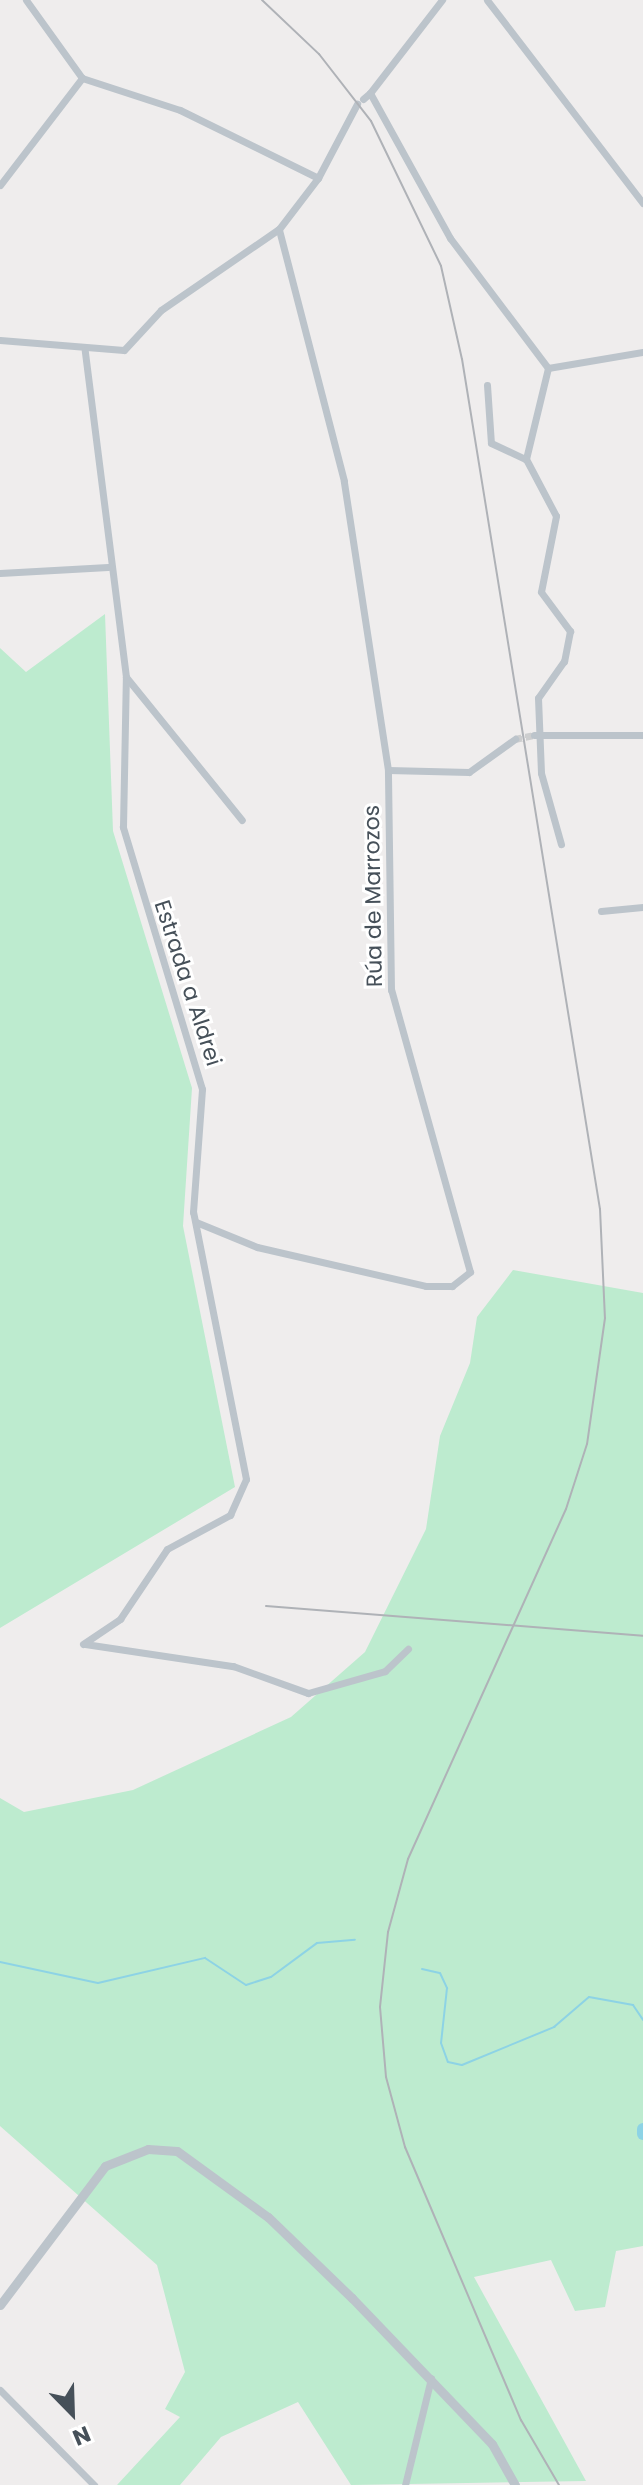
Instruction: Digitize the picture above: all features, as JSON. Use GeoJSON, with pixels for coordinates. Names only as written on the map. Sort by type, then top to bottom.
{"type":"FeatureCollection","features":[{"type":"Feature","properties":{"kind":"street"},"geometry":{"type":"LineString","coordinates":[[26,0],[82,78],[180,110],[318,178]]}},
{"type":"Feature","properties":{"kind":"street"},"geometry":{"type":"LineString","coordinates":[[0,340],[85,351],[124,350],[161,310],[279,229],[318,178],[363,99],[442,0]]}},
{"type":"Feature","properties":{"kind":"street"},"geometry":{"type":"LineString","coordinates":[[487,0],[643,203]]}},
{"type":"Feature","properties":{"kind":"street"},"geometry":{"type":"LineString","coordinates":[[0,185],[82,78]]}},
{"type":"Feature","properties":{"kind":"street"},"geometry":{"type":"LineString","coordinates":[[363,99],[450,238],[548,368]]}},
{"type":"Feature","properties":{"kind":"street","name":"Rúa de Marrozos"},"geometry":{"type":"LineString","coordinates":[[196,1222],[257,1247],[426,1286],[452,1286],[470,1272],[391,990],[388,770],[344,481],[279,229]]}},
{"type":"Feature","properties":{"kind":"street","name":"Estrada a Aldrei"},"geometry":{"type":"LineString","coordinates":[[85,351],[108,567],[126,677],[120,793],[126,845],[202,1089],[196,1222],[243,1452],[244,1491],[223,1521],[167,1549],[120,1619],[83,1644],[233,1666],[308,1693],[385,1671],[408,1649]]}},
{"type":"Feature","properties":{"kind":"street"},"geometry":{"type":"LineString","coordinates":[[548,368],[643,352]]}},
{"type":"Feature","properties":{"kind":"street"},"geometry":{"type":"LineString","coordinates":[[526,459],[548,368]]}},
{"type":"Feature","properties":{"kind":"street"},"geometry":{"type":"LineString","coordinates":[[487,385],[491,443],[526,459],[556,516],[541,592],[565,616],[571,645],[538,698],[537,734],[548,814],[561,844]]}},
{"type":"Feature","properties":{"kind":"street"},"geometry":{"type":"LineString","coordinates":[[0,573],[108,567]]}},
{"type":"Feature","properties":{"kind":"street"},"geometry":{"type":"LineString","coordinates":[[126,677],[242,820]]}},
{"type":"Feature","properties":{"kind":"street"},"geometry":{"type":"LineString","coordinates":[[537,734],[643,735]]}},
{"type":"Feature","properties":{"kind":"street"},"geometry":{"type":"LineString","coordinates":[[388,770],[469,772],[515,739]]}},
{"type":"Feature","properties":{"kind":"street"},"geometry":{"type":"LineString","coordinates":[[601,911],[643,907]]}},
{"type":"Feature","properties":{"kind":"street"},"geometry":{"type":"LineString","coordinates":[[0,2305],[105,2166],[148,2149],[177,2151],[268,2217],[431,2378],[492,2444],[515,2485]]}},
{"type":"Feature","properties":{"kind":"street"},"geometry":{"type":"LineString","coordinates":[[405,2485],[431,2378]]}},
{"type":"Feature","properties":{"kind":"street"},"geometry":{"type":"LineString","coordinates":[[0,2390],[94,2485]]}},
{"type":"Feature","properties":{"kind":"green space"},"geometry":{"type":"Polygon","coordinates":[[[105,614],[113,831],[192,1088],[183,1226],[235,1487],[0,1628],[0,648],[26,672],[105,614]]]}},
{"type":"Feature","properties":{"kind":"green space"},"geometry":{"type":"Polygon","coordinates":[[[513,1270],[643,1293],[643,2246],[616,2251],[605,2307],[575,2311],[551,2260],[474,2277],[586,2481],[351,2485],[298,2402],[221,2437],[180,2485],[117,2485],[180,2417],[165,2409],[185,2372],[157,2265],[0,2126],[0,1798],[24,1812],[133,1790],[291,1717],[365,1652],[426,1529],[440,1436],[470,1363],[477,1317],[513,1270]]]}},
{"type":"Feature","properties":{"kind":"waterway"},"geometry":{"type":"LineString","coordinates":[[0,1962],[98,1983],[205,1958],[246,1985],[271,1977],[317,1943],[355,1940]]}},
{"type":"Feature","properties":{"kind":"waterway"},"geometry":{"type":"LineString","coordinates":[[422,1969],[440,1973],[447,1988],[441,2043],[448,2062],[462,2065],[554,2027],[589,1997],[633,2005],[643,2020]]}},
{"type":"Feature","properties":{"kind":"waterway"},"geometry":{"type":"LineString","coordinates":[[643,2129],[643,2134]]}},
{"type":"Feature","properties":{"kind":"tunnel"},"geometry":{"type":"LineString","coordinates":[[515,739],[534,735]]}},
{"type":"Feature","properties":{"kind":"railway"},"geometry":{"type":"LineString","coordinates":[[262,0],[319,54],[371,121],[441,266],[462,359],[600,1209],[605,1318],[587,1444],[566,1509],[408,1859],[388,1932],[380,2007],[386,2077],[405,2147],[521,2420],[559,2485]]}},
{"type":"Feature","properties":{"kind":"railway"},"geometry":{"type":"LineString","coordinates":[[266,1606],[643,1636]]}}]}
